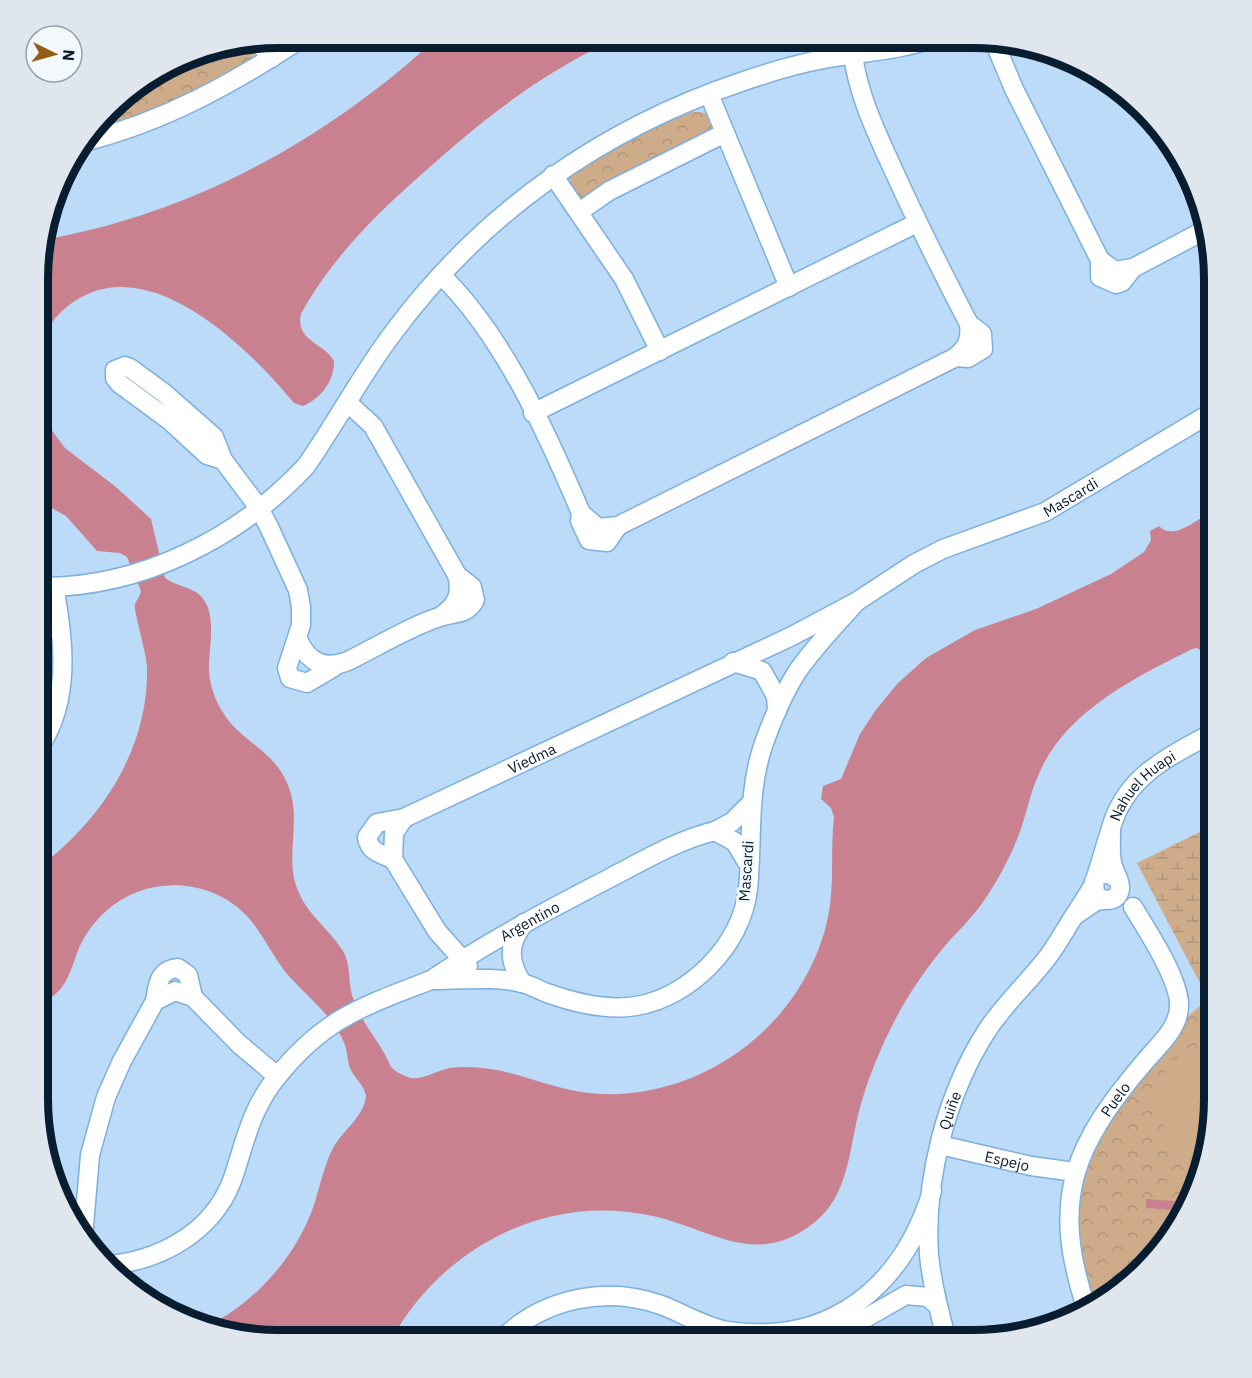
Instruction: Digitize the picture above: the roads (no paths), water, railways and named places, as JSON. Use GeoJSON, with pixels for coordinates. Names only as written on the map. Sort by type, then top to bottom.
{"type":"FeatureCollection","features":[{"type":"Feature","properties":{"kind":"street"},"geometry":{"type":"LineString","coordinates":[[263,48],[272,58]]}},
{"type":"Feature","properties":{"kind":"street"},"geometry":{"type":"LineString","coordinates":[[104,128],[202,98],[287,48]]}},
{"type":"Feature","properties":{"kind":"street"},"geometry":{"type":"LineString","coordinates":[[48,587],[124,575],[167,562],[226,534],[259,508],[306,466],[393,332],[441,275],[495,220],[553,176],[624,131],[709,94],[788,68],[899,48]]}},
{"type":"Feature","properties":{"kind":"street"},"geometry":{"type":"LineString","coordinates":[[997,49],[1014,89],[1100,260],[1100,277],[1110,283],[1122,282],[1133,268],[1200,233]]}},
{"type":"Feature","properties":{"kind":"street"},"geometry":{"type":"LineString","coordinates":[[441,275],[470,304],[504,356],[581,513],[598,528],[618,526],[956,357],[965,349],[970,339],[969,324],[917,223],[867,106],[856,74],[854,55]]}},
{"type":"Feature","properties":{"kind":"street"},"geometry":{"type":"LineString","coordinates":[[709,94],[723,134],[789,287]]}},
{"type":"Feature","properties":{"kind":"street"},"geometry":{"type":"LineString","coordinates":[[579,212],[609,191],[723,134]]}},
{"type":"Feature","properties":{"kind":"street"},"geometry":{"type":"LineString","coordinates":[[553,176],[624,279],[660,351]]}},
{"type":"Feature","properties":{"kind":"street"},"geometry":{"type":"LineString","coordinates":[[533,413],[917,223]]}},
{"type":"Feature","properties":{"kind":"street"},"geometry":{"type":"LineString","coordinates":[[223,460],[207,455],[169,420],[120,384],[115,378],[115,370],[125,366],[130,368],[189,414],[214,437],[223,460],[259,508],[298,590],[301,625],[287,668],[290,678],[307,683],[334,667],[441,616],[464,613],[475,600],[472,587],[457,576],[374,426],[348,403]]}},
{"type":"Feature","properties":{"kind":"street","name":"Mascardi"},"geometry":{"type":"LineString","coordinates":[[856,602],[914,564],[943,549],[1045,512],[1204,417]]}},
{"type":"Feature","properties":{"kind":"street"},"geometry":{"type":"LineString","coordinates":[[48,589],[60,616],[63,673],[53,719],[48,729]]}},
{"type":"Feature","properties":{"kind":"street"},"geometry":{"type":"LineString","coordinates":[[777,711],[776,696],[758,662],[765,648],[856,602]]}},
{"type":"Feature","properties":{"kind":"street"},"geometry":{"type":"LineString","coordinates":[[733,662],[766,677],[777,687],[792,682],[808,659],[856,602]]}},
{"type":"Feature","properties":{"kind":"street"},"geometry":{"type":"LineString","coordinates":[[792,636],[802,641],[808,659]]}},
{"type":"Feature","properties":{"kind":"street"},"geometry":{"type":"LineString","coordinates":[[298,640],[312,660],[322,666],[334,667]]}},
{"type":"Feature","properties":{"kind":"street","name":"Viedma"},"geometry":{"type":"LineString","coordinates":[[393,859],[376,853],[368,845],[367,837],[377,823],[404,818],[765,648]]}},
{"type":"Feature","properties":{"kind":"street","name":"Mascardi"},"geometry":{"type":"LineString","coordinates":[[522,983],[595,1006],[635,1006],[668,997],[689,984],[714,961],[725,947],[744,907],[748,890],[752,802],[762,748],[792,682]]}},
{"type":"Feature","properties":{"kind":"street","name":"Nahuel Huapi"},"geometry":{"type":"LineString","coordinates":[[1107,888],[1112,861],[1111,828],[1120,804],[1136,781],[1204,738]]}},
{"type":"Feature","properties":{"kind":"street","name":"Argentino"},"geometry":{"type":"LineString","coordinates":[[431,980],[524,923],[656,854],[732,822],[752,802]]}},
{"type":"Feature","properties":{"kind":"street"},"geometry":{"type":"LineString","coordinates":[[404,818],[394,833],[393,859],[437,931],[464,958],[482,981]]}},
{"type":"Feature","properties":{"kind":"street"},"geometry":{"type":"LineString","coordinates":[[715,831],[735,842],[748,864]]}},
{"type":"Feature","properties":{"kind":"street","name":"Puelo"},"geometry":{"type":"LineString","coordinates":[[1085,1301],[1070,1236],[1075,1172],[1087,1141],[1104,1110],[1165,1037],[1179,1015],[1178,993],[1133,907],[1107,888]]}},
{"type":"Feature","properties":{"kind":"street","name":"Quiñe"},"geometry":{"type":"LineString","coordinates":[[944,1330],[930,1262],[932,1191],[940,1145],[952,1104],[978,1046],[1003,1009],[1048,957],[1074,916],[1107,888]]}},
{"type":"Feature","properties":{"kind":"street"},"geometry":{"type":"LineString","coordinates":[[522,983],[514,971],[510,950],[513,936],[524,923]]}},
{"type":"Feature","properties":{"kind":"street"},"geometry":{"type":"LineString","coordinates":[[118,1264],[146,1259],[176,1247],[209,1218],[229,1188],[256,1107],[277,1076],[327,1027],[363,1005],[431,980],[522,983]]}},
{"type":"Feature","properties":{"kind":"street"},"geometry":{"type":"LineString","coordinates":[[84,1223],[90,1155],[97,1126],[122,1061],[155,1001],[175,991],[193,997],[239,1044],[277,1076]]}},
{"type":"Feature","properties":{"kind":"street","name":"Espejo"},"geometry":{"type":"LineString","coordinates":[[940,1145],[1031,1166],[1075,1172]]}},
{"type":"Feature","properties":{"kind":"street"},"geometry":{"type":"LineString","coordinates":[[785,1330],[825,1319],[853,1306],[872,1293],[906,1254],[916,1237],[932,1191]]}},
{"type":"Feature","properties":{"kind":"street"},"geometry":{"type":"LineString","coordinates":[[841,1330],[920,1285],[930,1262],[920,1250],[906,1254]]}},
{"type":"Feature","properties":{"kind":"street"},"geometry":{"type":"LineString","coordinates":[[906,1295],[928,1296],[938,1306]]}},
{"type":"Feature","properties":{"kind":"street"},"geometry":{"type":"LineString","coordinates":[[512,1330],[525,1319],[545,1308],[587,1297],[609,1296],[657,1303],[719,1330]]}}]}
